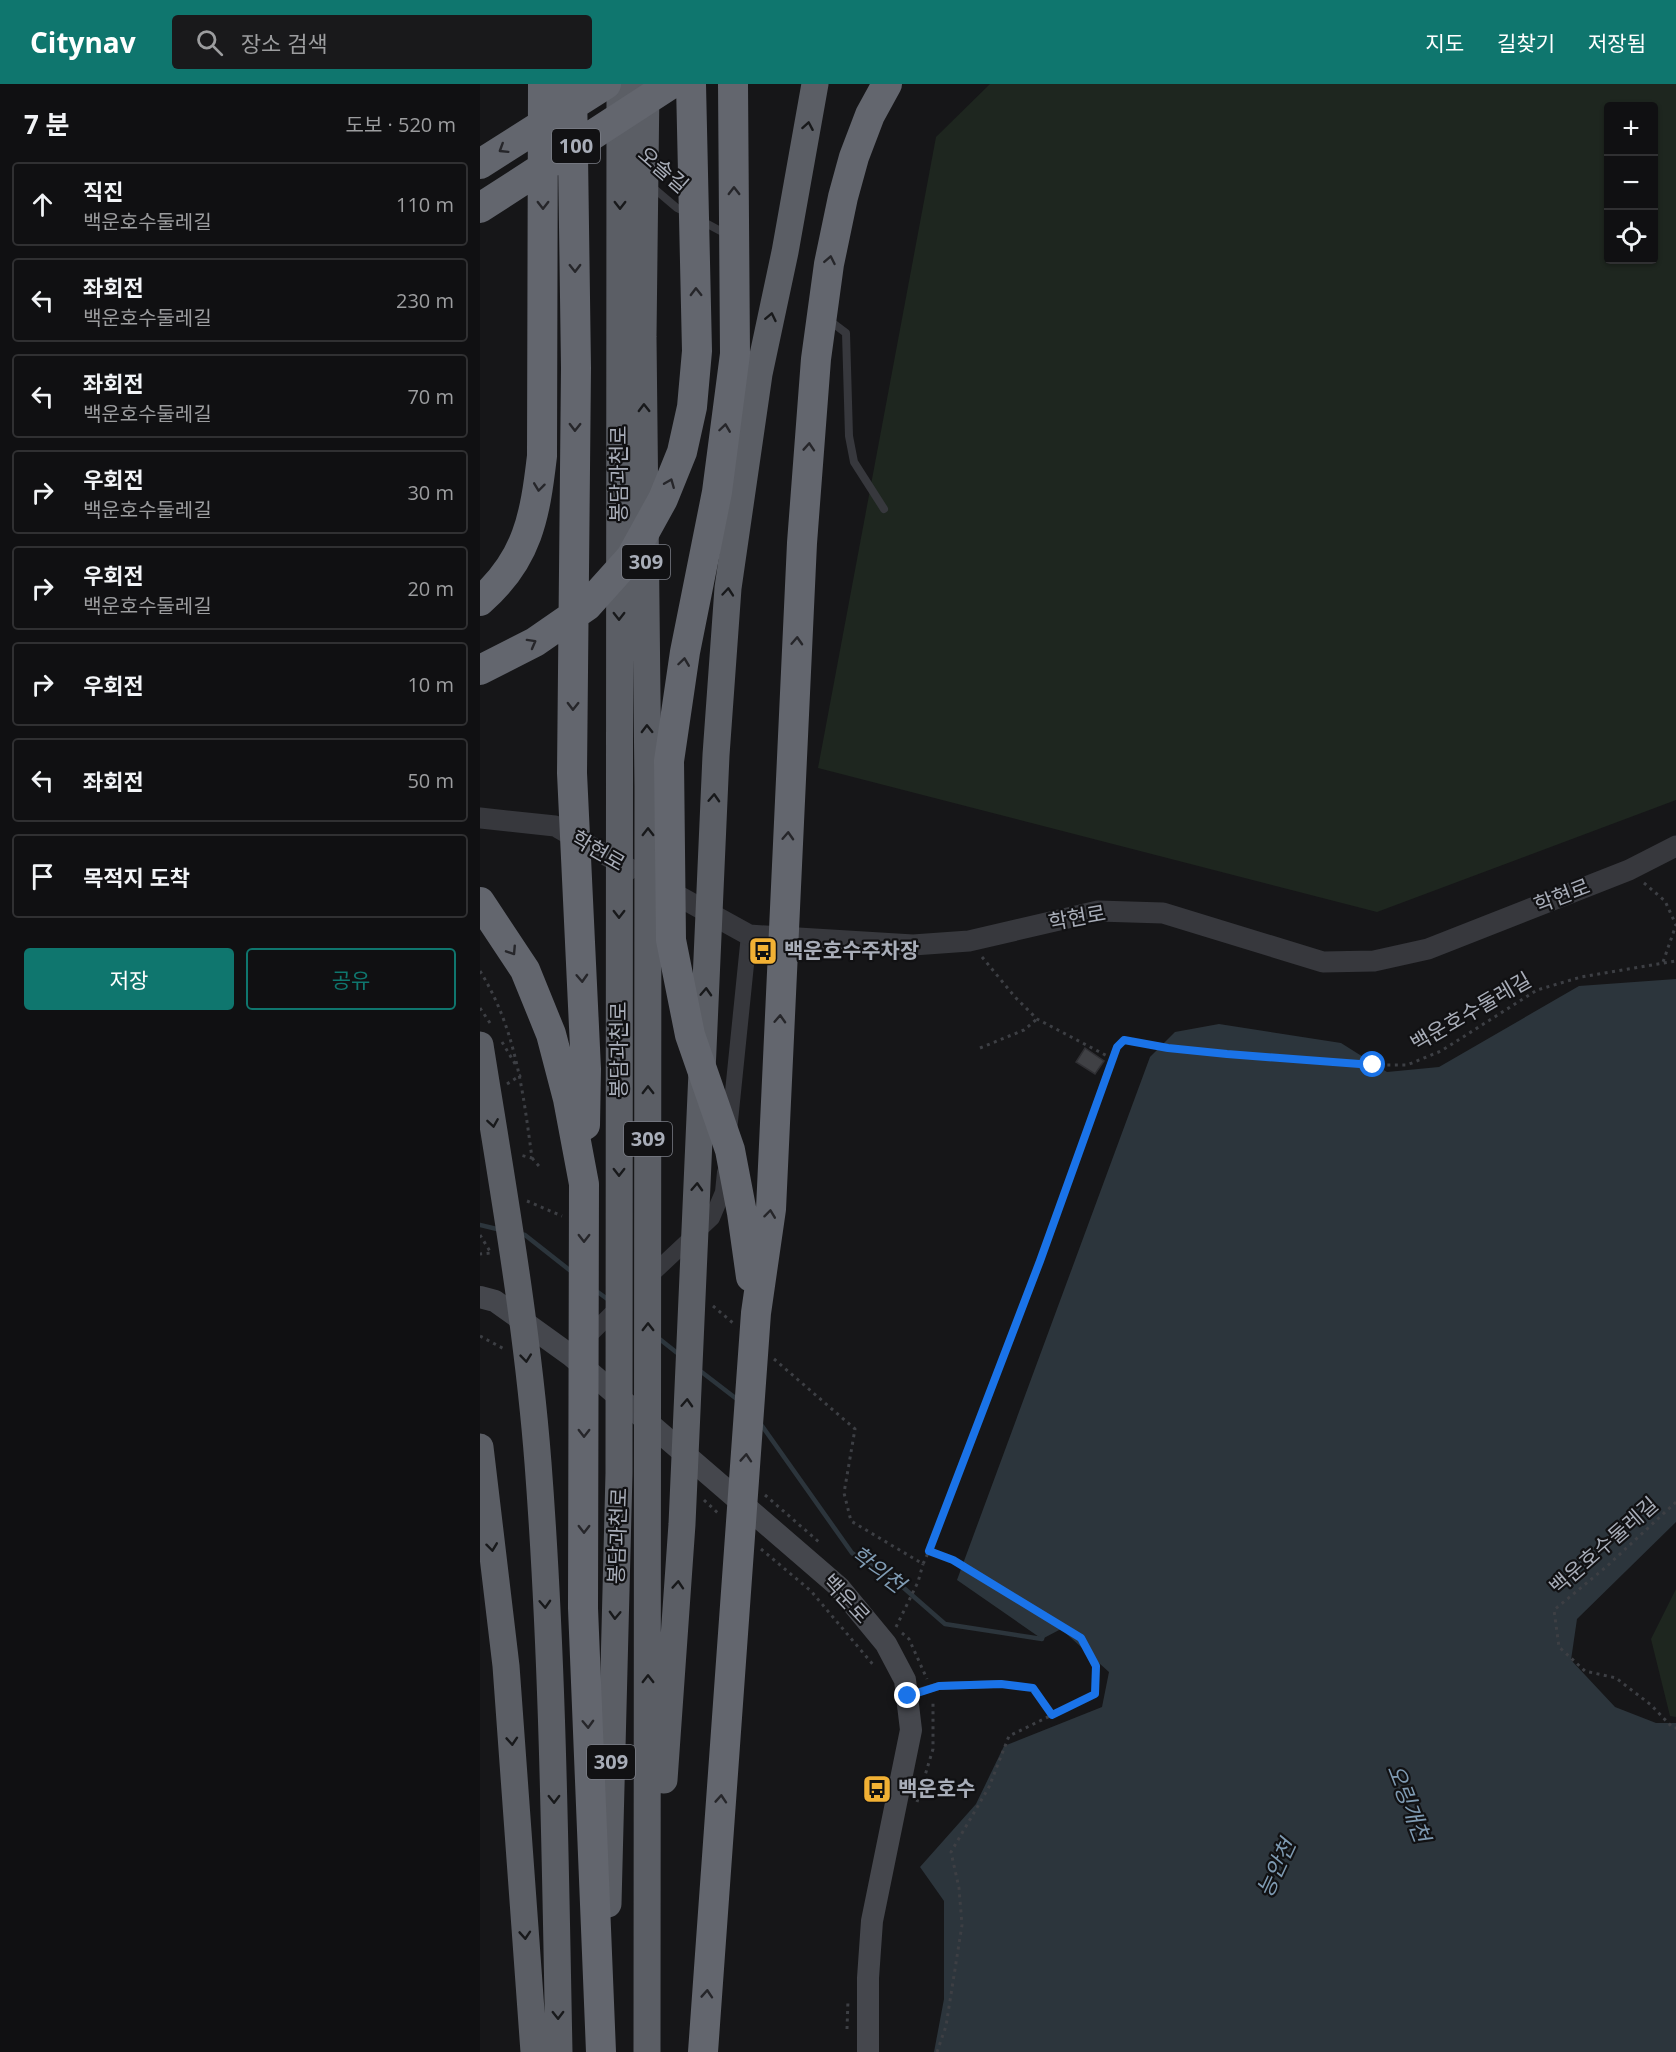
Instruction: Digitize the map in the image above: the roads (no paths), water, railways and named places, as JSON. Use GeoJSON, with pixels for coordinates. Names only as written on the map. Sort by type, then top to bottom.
{"type":"FeatureCollection","features":[{"type":"Feature","properties":{"kind":"highway"},"geometry":{"type":"LineString","coordinates":[[480,601],[500,584],[522,548],[537,505],[543,456],[543,84]]}},
{"type":"Feature","properties":{"kind":"highway"},"geometry":{"type":"LineString","coordinates":[[572,84],[576,368],[572,773],[586,1069],[583,1608],[602,2052]]}},
{"type":"Feature","properties":{"kind":"highway","name":"봉담과천로"},"geometry":{"type":"LineString","coordinates":[[602,2052],[619,1473],[620,771],[631,342],[646,84]]}},
{"type":"Feature","properties":{"kind":"highway","name":"100"},"geometry":{"type":"LineString","coordinates":[[480,208],[671,84]]}},
{"type":"Feature","properties":{"kind":"highway"},"geometry":{"type":"LineString","coordinates":[[480,670],[535,642],[587,606],[631,557],[663,499],[682,452],[692,407],[698,351],[691,84]]}},
{"type":"Feature","properties":{"kind":"highway"},"geometry":{"type":"LineString","coordinates":[[733,84],[735,354],[717,492],[685,652],[669,761],[671,940],[690,1035],[730,1150],[742,1213],[756,1313]]}},
{"type":"Feature","properties":{"kind":"highway","name":"봉담과천로"},"geometry":{"type":"LineString","coordinates":[[647,2020],[682,1524],[716,755],[728,588],[759,374],[785,252],[815,84]]}},
{"type":"Feature","properties":{"kind":"highway"},"geometry":{"type":"LineString","coordinates":[[703,2052],[756,1313],[771,1209],[802,543],[816,359],[829,264],[846,187],[854,157],[870,116],[887,84]]}},
{"type":"Feature","properties":{"kind":"highway","name":"봉담과천로"},"geometry":{"type":"LineString","coordinates":[[610,91],[631,342],[648,787],[647,2052]]}},
{"type":"Feature","properties":{"kind":"highway","name":"100"},"geometry":{"type":"LineString","coordinates":[[480,164],[610,91]]}},
{"type":"Feature","properties":{"kind":"highway"},"geometry":{"type":"LineString","coordinates":[[480,902],[525,970],[551,1034],[568,1099],[584,1184]]}},
{"type":"Feature","properties":{"kind":"highway"},"geometry":{"type":"LineString","coordinates":[[480,1045],[516,1272],[538,1462],[553,1750],[559,2052]]}},
{"type":"Feature","properties":{"kind":"highway"},"geometry":{"type":"LineString","coordinates":[[480,1447],[506,1666],[534,2052]]}},
{"type":"Feature","properties":{"kind":"main road","name":"백운로"},"geometry":{"type":"LineString","coordinates":[[480,1297],[495,1301],[570,1355],[839,1587],[886,1644],[905,1680],[911,1730],[873,1922],[868,1978],[868,2052]]}},
{"type":"Feature","properties":{"kind":"street","name":"학현로"},"geometry":{"type":"LineString","coordinates":[[480,818],[555,826],[749,935],[913,945],[969,941],[1098,910],[1162,913],[1323,962],[1374,961],[1428,949],[1629,870],[1676,846]]}},
{"type":"Feature","properties":{"kind":"street"},"geometry":{"type":"LineString","coordinates":[[570,1355],[712,1218],[723,1192],[749,935]]}},
{"type":"Feature","properties":{"kind":"lane","name":"오솔길"},"geometry":{"type":"LineString","coordinates":[[610,91],[623,164],[677,208],[747,245]]}},
{"type":"Feature","properties":{"kind":"lane"},"geometry":{"type":"LineString","coordinates":[[830,321],[846,333],[849,436],[854,462],[884,509]]}},
{"type":"Feature","properties":{"kind":"lane"},"geometry":{"type":"LineString","coordinates":[[908,1696],[939,1686],[1001,1684]]}},
{"type":"Feature","properties":{"kind":"water","name":"백운호수"},"geometry":{"type":"Polygon","coordinates":[[[1676,979],[1676,1522],[1577,1619],[1571,1660],[1615,1707],[1656,1723],[1676,1723],[1676,2052],[934,2052],[944,1999],[944,1901],[920,1867],[976,1804],[1004,1746],[1102,1707],[1109,1672],[1061,1629],[1042,1639],[957,1580],[1150,1057],[1175,1032],[1219,1024],[1341,1043],[1387,1072],[1439,1067],[1579,986],[1676,979]]]}},
{"type":"Feature","properties":{"kind":"waterway","name":"학의천"},"geometry":{"type":"LineString","coordinates":[[480,1225],[501,1230]]}},
{"type":"Feature","properties":{"kind":"waterway","name":"학의천"},"geometry":{"type":"LineString","coordinates":[[521,1234],[572,1272]]}},
{"type":"Feature","properties":{"kind":"waterway","name":"학의천"},"geometry":{"type":"LineString","coordinates":[[595,1290],[610,1301]]}},
{"type":"Feature","properties":{"kind":"waterway","name":"학의천"},"geometry":{"type":"LineString","coordinates":[[657,1337],[681,1356]]}},
{"type":"Feature","properties":{"kind":"waterway","name":"학의천"},"geometry":{"type":"LineString","coordinates":[[699,1370],[738,1400]]}},
{"type":"Feature","properties":{"kind":"waterway","name":"학의천"},"geometry":{"type":"LineString","coordinates":[[760,1423],[852,1553],[897,1582],[945,1624],[1042,1639],[1043,1635]]}},
{"type":"Feature","properties":{"kind":"place","name":"백운호수주차장"},"geometry":{"type":"Point","coordinates":[763,951]}},
{"type":"Feature","properties":{"kind":"place","name":"백운호수"},"geometry":{"type":"Point","coordinates":[877,1789]}},
{"type":"Feature","properties":{"kind":"water label","name":"오링개천"},"geometry":{"type":"Point","coordinates":[1409,1803]}},
{"type":"Feature","properties":{"kind":"water label","name":"능안천"},"geometry":{"type":"Point","coordinates":[1276,1868]}}]}
